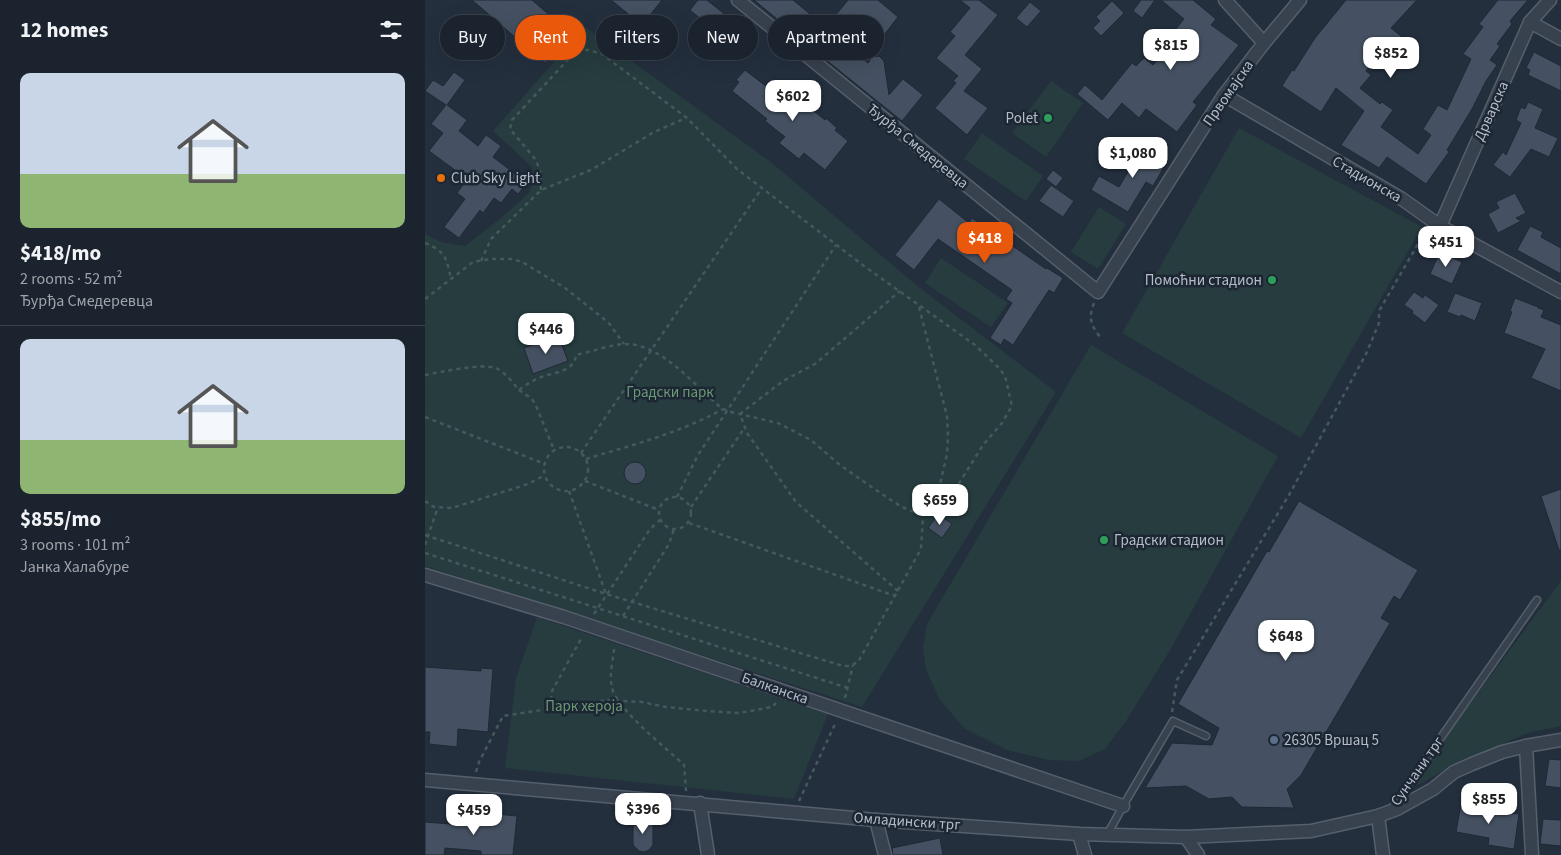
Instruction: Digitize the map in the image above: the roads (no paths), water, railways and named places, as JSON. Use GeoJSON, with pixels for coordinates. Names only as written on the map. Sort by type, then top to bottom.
{"type":"FeatureCollection","features":[{"type":"Feature","properties":{"kind":"street","name":"Ђурђа Смедеревца"},"geometry":{"type":"LineString","coordinates":[[738,0],[1098,292]]}},
{"type":"Feature","properties":{"kind":"street"},"geometry":{"type":"LineString","coordinates":[[1225,0],[1264,42]]}},
{"type":"Feature","properties":{"kind":"street","name":"Првомајска"},"geometry":{"type":"LineString","coordinates":[[1098,292],[1224,95],[1264,42],[1300,0]]}},
{"type":"Feature","properties":{"kind":"street","name":"Дрварска"},"geometry":{"type":"LineString","coordinates":[[1436,224],[1531,22],[1550,0]]}},
{"type":"Feature","properties":{"kind":"street"},"geometry":{"type":"LineString","coordinates":[[1531,22],[1561,39]]}},
{"type":"Feature","properties":{"kind":"street","name":"Стадионска"},"geometry":{"type":"LineString","coordinates":[[1224,95],[1402,199],[1436,224],[1561,292]]}},
{"type":"Feature","properties":{"kind":"street","name":"Балканска"},"geometry":{"type":"LineString","coordinates":[[425,575],[588,625],[1123,806]]}},
{"type":"Feature","properties":{"kind":"street","name":"Сунчани трг"},"geometry":{"type":"LineString","coordinates":[[1383,814],[1433,789],[1454,772],[1502,752],[1561,740]]}},
{"type":"Feature","properties":{"kind":"street"},"geometry":{"type":"LineString","coordinates":[[1526,746],[1532,855]]}},
{"type":"Feature","properties":{"kind":"street","name":"Омладински трг"},"geometry":{"type":"LineString","coordinates":[[425,780],[876,820],[1107,835],[1186,837],[1311,830],[1383,814]]}},
{"type":"Feature","properties":{"kind":"street"},"geometry":{"type":"LineString","coordinates":[[700,803],[708,855]]}},
{"type":"Feature","properties":{"kind":"street"},"geometry":{"type":"LineString","coordinates":[[1383,814],[1383,855]]}},
{"type":"Feature","properties":{"kind":"street"},"geometry":{"type":"LineString","coordinates":[[876,820],[885,855]]}},
{"type":"Feature","properties":{"kind":"street"},"geometry":{"type":"LineString","coordinates":[[1079,834],[1085,855]]}},
{"type":"Feature","properties":{"kind":"street"},"geometry":{"type":"LineString","coordinates":[[1186,837],[1198,855]]}},
{"type":"Feature","properties":{"kind":"lane","name":"Сунчани трг"},"geometry":{"type":"LineString","coordinates":[[1383,814],[1537,600]]}},
{"type":"Feature","properties":{"kind":"lane"},"geometry":{"type":"LineString","coordinates":[[1107,835],[1173,721],[1206,736]]}},
{"type":"Feature","properties":{"kind":"place","name":"Polet"},"geometry":{"type":"Point","coordinates":[1048,118]}},
{"type":"Feature","properties":{"kind":"place","name":"Club Sky Light"},"geometry":{"type":"Point","coordinates":[441,178]}},
{"type":"Feature","properties":{"kind":"place","name":"Помоћни стадион"},"geometry":{"type":"Point","coordinates":[1272,280]}},
{"type":"Feature","properties":{"kind":"place","name":"Градски стадион"},"geometry":{"type":"Point","coordinates":[1104,540]}},
{"type":"Feature","properties":{"kind":"place","name":"26305 Вршац 5"},"geometry":{"type":"Point","coordinates":[1274,740]}},
{"type":"Feature","properties":{"kind":"park label","name":"Градски парк"},"geometry":{"type":"Point","coordinates":[670,392]}},
{"type":"Feature","properties":{"kind":"park label","name":"Парк хероја"},"geometry":{"type":"Point","coordinates":[584,706]}}]}
